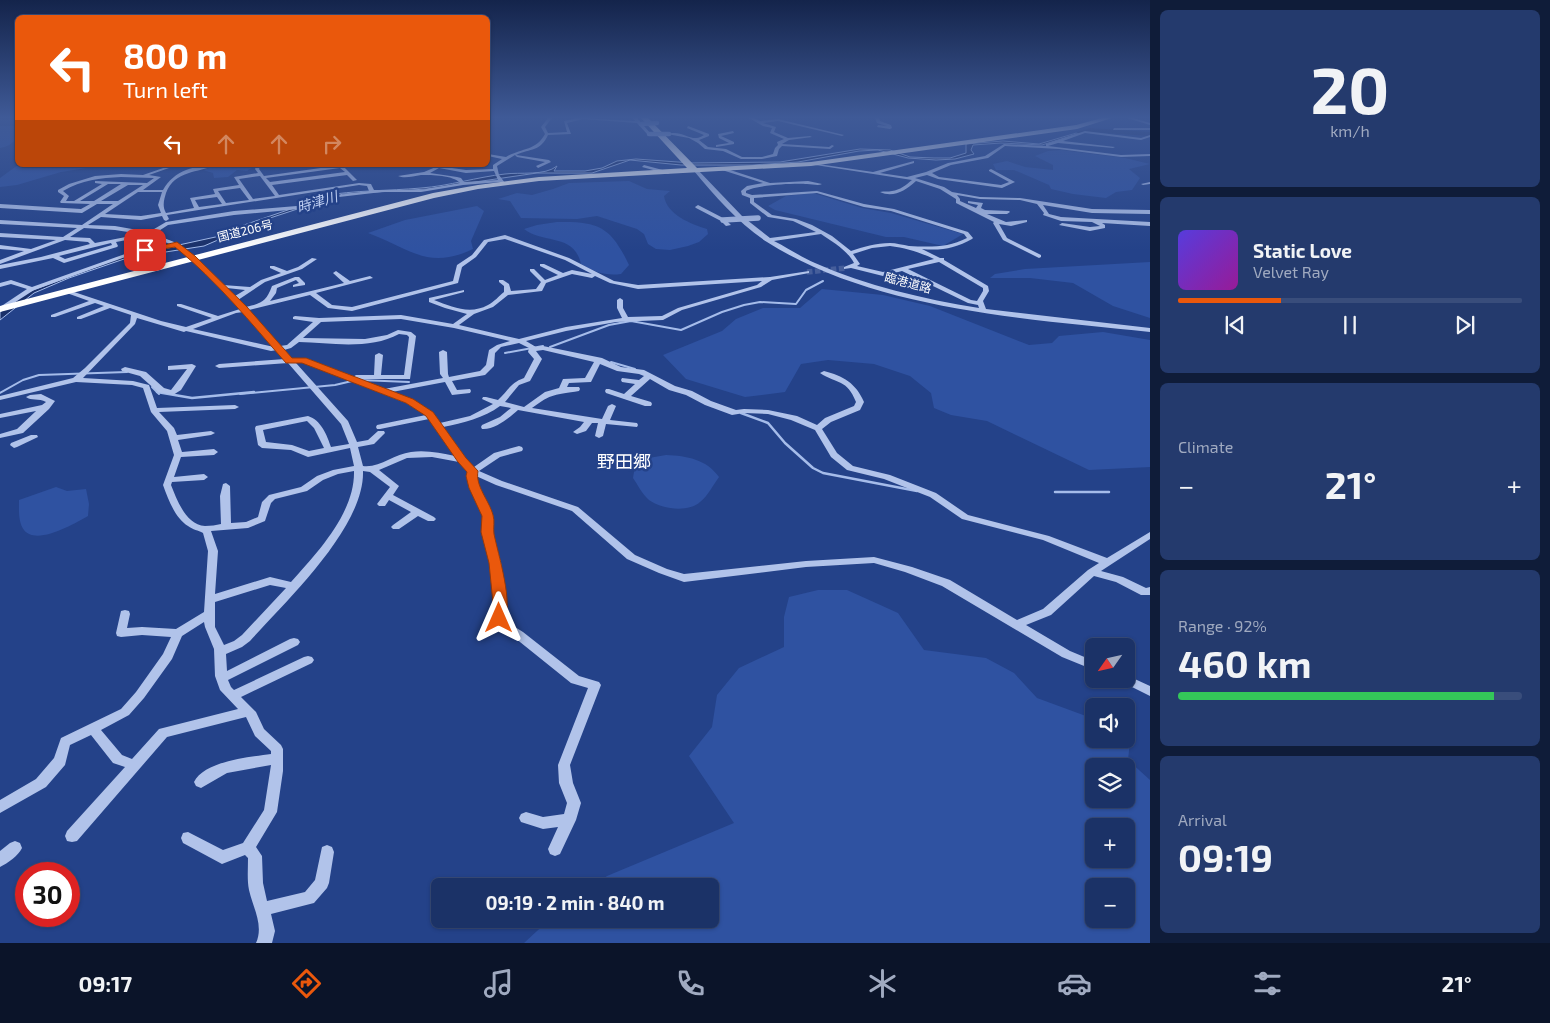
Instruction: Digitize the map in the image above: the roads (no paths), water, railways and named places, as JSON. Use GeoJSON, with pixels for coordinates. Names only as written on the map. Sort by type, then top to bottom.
{"type":"FeatureCollection","features":[{"type":"Feature","properties":{"kind":"highway"},"geometry":{"type":"LineString","coordinates":[[687,162],[690,165]]}},
{"type":"Feature","properties":{"kind":"highway","name":"国道206号"},"geometry":{"type":"LineString","coordinates":[[2,308],[499,178],[539,179],[668,173],[690,165],[724,169],[762,163],[811,164],[825,162]]}},
{"type":"Feature","properties":{"kind":"street"},"geometry":{"type":"LineString","coordinates":[[499,178],[496,164],[500,162]]}},
{"type":"Feature","properties":{"kind":"street"},"geometry":{"type":"LineString","coordinates":[[538,167],[547,162]]}},
{"type":"Feature","properties":{"kind":"street"},"geometry":{"type":"LineString","coordinates":[[758,162],[762,163]]}},
{"type":"Feature","properties":{"kind":"street"},"geometry":{"type":"LineString","coordinates":[[872,174],[912,162]]}},
{"type":"Feature","properties":{"kind":"street"},"geometry":{"type":"LineString","coordinates":[[882,192],[890,194],[897,192],[913,178],[960,162]]}},
{"type":"Feature","properties":{"kind":"street"},"geometry":{"type":"LineString","coordinates":[[811,164],[872,174],[913,178],[942,188],[958,199],[958,202],[981,212],[996,223],[1005,239],[1039,256]]}},
{"type":"Feature","properties":{"kind":"street","name":"臨港道路"},"geometry":{"type":"LineString","coordinates":[[690,165],[744,219],[769,240],[794,254],[848,278],[939,303],[984,311],[1150,330]]}},
{"type":"Feature","properties":{"kind":"street"},"geometry":{"type":"LineString","coordinates":[[644,166],[668,173]]}},
{"type":"Feature","properties":{"kind":"street"},"geometry":{"type":"LineString","coordinates":[[169,167],[184,171]]}},
{"type":"Feature","properties":{"kind":"street"},"geometry":{"type":"LineString","coordinates":[[142,177],[149,172],[169,167],[197,168]]}},
{"type":"Feature","properties":{"kind":"street"},"geometry":{"type":"LineString","coordinates":[[166,224],[165,214],[161,209],[164,191],[173,178],[184,171],[203,167]]}},
{"type":"Feature","properties":{"kind":"street"},"geometry":{"type":"LineString","coordinates":[[261,167],[257,168],[278,196]]}},
{"type":"Feature","properties":{"kind":"street"},"geometry":{"type":"LineString","coordinates":[[252,200],[236,178],[333,167]]}},
{"type":"Feature","properties":{"kind":"street"},"geometry":{"type":"LineString","coordinates":[[274,191],[355,180],[342,167]]}},
{"type":"Feature","properties":{"kind":"street"},"geometry":{"type":"LineString","coordinates":[[400,176],[410,177],[426,173],[438,167],[454,172],[499,178]]}},
{"type":"Feature","properties":{"kind":"street"},"geometry":{"type":"LineString","coordinates":[[444,176],[463,167]]}},
{"type":"Feature","properties":{"kind":"street"},"geometry":{"type":"LineString","coordinates":[[724,169],[769,184]]}},
{"type":"Feature","properties":{"kind":"street"},"geometry":{"type":"LineString","coordinates":[[928,173],[938,178],[1002,187],[1013,182],[991,170]]}},
{"type":"Feature","properties":{"kind":"street"},"geometry":{"type":"LineString","coordinates":[[269,184],[348,173]]}},
{"type":"Feature","properties":{"kind":"street"},"geometry":{"type":"LineString","coordinates":[[426,173],[444,176],[461,182]]}},
{"type":"Feature","properties":{"kind":"street"},"geometry":{"type":"LineString","coordinates":[[0,262],[63,239],[160,177],[112,176],[93,179],[63,189]]}},
{"type":"Feature","properties":{"kind":"street"},"geometry":{"type":"LineString","coordinates":[[0,268],[93,245],[150,234],[166,224],[296,206],[304,207],[338,196],[372,191],[421,191],[461,182],[499,178]]}},
{"type":"Feature","properties":{"kind":"street"},"geometry":{"type":"LineString","coordinates":[[93,179],[96,182],[106,183],[148,184]]}},
{"type":"Feature","properties":{"kind":"street"},"geometry":{"type":"LineString","coordinates":[[820,184],[809,181],[795,184],[769,184],[743,189],[744,194],[752,197],[817,192],[864,205],[892,210],[966,233],[970,238],[963,243],[932,250],[875,245],[850,253]]}},
{"type":"Feature","properties":{"kind":"street"},"geometry":{"type":"LineString","coordinates":[[74,202],[106,183]]}},
{"type":"Feature","properties":{"kind":"street"},"geometry":{"type":"LineString","coordinates":[[0,206],[82,212],[127,183]]}},
{"type":"Feature","properties":{"kind":"street"},"geometry":{"type":"LineString","coordinates":[[1143,184],[1150,183]]}},
{"type":"Feature","properties":{"kind":"street"},"geometry":{"type":"LineString","coordinates":[[100,215],[141,218],[359,184],[369,184],[372,191]]}},
{"type":"Feature","properties":{"kind":"street"},"geometry":{"type":"LineString","coordinates":[[224,205],[215,190],[242,186]]}},
{"type":"Feature","properties":{"kind":"street"},"geometry":{"type":"LineString","coordinates":[[63,189],[95,190]]}},
{"type":"Feature","properties":{"kind":"street"},"geometry":{"type":"LineString","coordinates":[[63,189],[60,191],[68,196],[63,202],[118,204]]}},
{"type":"Feature","properties":{"kind":"street"},"geometry":{"type":"LineString","coordinates":[[138,190],[164,191]]}},
{"type":"Feature","properties":{"kind":"street"},"geometry":{"type":"LineString","coordinates":[[951,194],[980,198],[1020,199],[1041,206],[1092,211],[1150,212]]}},
{"type":"Feature","properties":{"kind":"street"},"geometry":{"type":"LineString","coordinates":[[197,209],[192,199],[218,195]]}},
{"type":"Feature","properties":{"kind":"street"},"geometry":{"type":"LineString","coordinates":[[752,197],[752,202],[767,214],[794,220],[820,233],[850,253],[857,264],[853,267]]}},
{"type":"Feature","properties":{"kind":"street"},"geometry":{"type":"LineString","coordinates":[[958,199],[981,204],[978,208],[991,215]]}},
{"type":"Feature","properties":{"kind":"street"},"geometry":{"type":"LineString","coordinates":[[1034,209],[1041,206]]}},
{"type":"Feature","properties":{"kind":"street"},"geometry":{"type":"LineString","coordinates":[[1041,206],[1048,216],[1054,218],[1150,224]]}},
{"type":"Feature","properties":{"kind":"street"},"geometry":{"type":"LineString","coordinates":[[698,207],[723,220],[728,225]]}},
{"type":"Feature","properties":{"kind":"street"},"geometry":{"type":"LineString","coordinates":[[984,212],[1007,212]]}},
{"type":"Feature","properties":{"kind":"street"},"geometry":{"type":"LineString","coordinates":[[723,220],[758,218],[767,214]]}},
{"type":"Feature","properties":{"kind":"street"},"geometry":{"type":"LineString","coordinates":[[1054,218],[1072,217]]}},
{"type":"Feature","properties":{"kind":"street"},"geometry":{"type":"LineString","coordinates":[[1062,225],[1090,229],[1103,227],[1102,225],[1085,220]]}},
{"type":"Feature","properties":{"kind":"street"},"geometry":{"type":"LineString","coordinates":[[996,223],[1017,225],[1025,221]]}},
{"type":"Feature","properties":{"kind":"street"},"geometry":{"type":"LineString","coordinates":[[0,222],[115,228],[150,234],[177,245],[193,258],[244,309],[345,423],[354,446],[359,468],[358,486],[337,530],[320,555],[246,638],[220,652]]}},
{"type":"Feature","properties":{"kind":"street"},"geometry":{"type":"LineString","coordinates":[[769,240],[820,233]]}},
{"type":"Feature","properties":{"kind":"street"},"geometry":{"type":"LineString","coordinates":[[0,235],[90,240],[93,245]]}},
{"type":"Feature","properties":{"kind":"street"},"geometry":{"type":"LineString","coordinates":[[130,253],[135,248],[135,237]]}},
{"type":"Feature","properties":{"kind":"street"},"geometry":{"type":"LineString","coordinates":[[312,293],[330,307],[352,309],[456,282],[458,266],[474,256],[486,241],[505,237],[568,260],[612,282],[638,287],[770,279],[807,272]]}},
{"type":"Feature","properties":{"kind":"street"},"geometry":{"type":"LineString","coordinates":[[64,261],[115,246],[112,241]]}},
{"type":"Feature","properties":{"kind":"street"},"geometry":{"type":"LineString","coordinates":[[2,308],[32,288],[130,253],[177,245]]}},
{"type":"Feature","properties":{"kind":"street"},"geometry":{"type":"LineString","coordinates":[[0,246],[32,251]]}},
{"type":"Feature","properties":{"kind":"street"},"geometry":{"type":"LineString","coordinates":[[913,247],[942,259],[986,287],[986,291],[980,301],[984,311]]}},
{"type":"Feature","properties":{"kind":"street"},"geometry":{"type":"LineString","coordinates":[[54,256],[65,263],[85,269]]}},
{"type":"Feature","properties":{"kind":"street"},"geometry":{"type":"LineString","coordinates":[[234,300],[270,278],[306,265],[314,258]]}},
{"type":"Feature","properties":{"kind":"street"},"geometry":{"type":"LineString","coordinates":[[846,268],[853,267],[883,274],[942,259]]}},
{"type":"Feature","properties":{"kind":"street"},"geometry":{"type":"LineString","coordinates":[[265,270],[278,264]]}},
{"type":"Feature","properties":{"kind":"street"},"geometry":{"type":"LineString","coordinates":[[542,265],[562,275]]}},
{"type":"Feature","properties":{"kind":"street"},"geometry":{"type":"LineString","coordinates":[[272,267],[287,273]]}},
{"type":"Feature","properties":{"kind":"street"},"geometry":{"type":"LineString","coordinates":[[902,269],[970,302],[981,303]]}},
{"type":"Feature","properties":{"kind":"street"},"geometry":{"type":"LineString","coordinates":[[532,270],[544,282]]}},
{"type":"Feature","properties":{"kind":"street"},"geometry":{"type":"LineString","coordinates":[[506,293],[540,290],[544,282],[572,272],[588,274],[598,280],[603,278]]}},
{"type":"Feature","properties":{"kind":"street"},"geometry":{"type":"LineString","coordinates":[[336,273],[348,283]]}},
{"type":"Feature","properties":{"kind":"street"},"geometry":{"type":"LineString","coordinates":[[265,304],[276,285],[297,278],[303,284],[295,286]]}},
{"type":"Feature","properties":{"kind":"street"},"geometry":{"type":"LineString","coordinates":[[184,330],[216,317],[244,309],[370,278]]}},
{"type":"Feature","properties":{"kind":"street"},"geometry":{"type":"LineString","coordinates":[[0,279],[32,288]]}},
{"type":"Feature","properties":{"kind":"street"},"geometry":{"type":"LineString","coordinates":[[385,391],[482,373],[490,366],[494,348],[566,329],[626,319],[663,318],[680,309],[759,286],[770,279]]}},
{"type":"Feature","properties":{"kind":"street"},"geometry":{"type":"LineString","coordinates":[[454,326],[472,313],[491,306],[506,293],[508,290],[507,285],[501,281]]}},
{"type":"Feature","properties":{"kind":"street"},"geometry":{"type":"LineString","coordinates":[[0,285],[11,282]]}},
{"type":"Feature","properties":{"kind":"street"},"geometry":{"type":"LineString","coordinates":[[221,287],[250,289]]}},
{"type":"Feature","properties":{"kind":"street"},"geometry":{"type":"LineString","coordinates":[[462,290],[431,299],[430,301],[472,313]]}},
{"type":"Feature","properties":{"kind":"street"},"geometry":{"type":"LineString","coordinates":[[66,291],[184,330],[256,346],[279,349],[289,347],[319,320]]}},
{"type":"Feature","properties":{"kind":"street"},"geometry":{"type":"LineString","coordinates":[[620,300],[620,308],[626,319]]}},
{"type":"Feature","properties":{"kind":"street"},"geometry":{"type":"LineString","coordinates":[[53,316],[96,301]]}},
{"type":"Feature","properties":{"kind":"street"},"geometry":{"type":"LineString","coordinates":[[179,305],[216,317]]}},
{"type":"Feature","properties":{"kind":"street"},"geometry":{"type":"LineString","coordinates":[[78,318],[110,306]]}},
{"type":"Feature","properties":{"kind":"street"},"geometry":{"type":"LineString","coordinates":[[82,375],[133,322],[134,315]]}},
{"type":"Feature","properties":{"kind":"street"},"geometry":{"type":"LineString","coordinates":[[295,318],[319,320],[401,317],[454,326],[519,341],[532,347],[599,360],[620,369],[641,372],[672,388],[735,413],[744,411],[768,412],[794,418],[818,428],[834,456],[850,468],[887,477],[933,494],[965,517],[1046,538],[1107,562]]}},
{"type":"Feature","properties":{"kind":"street"},"geometry":{"type":"LineString","coordinates":[[297,340],[377,340],[394,337],[398,332],[409,333],[424,321]]}},
{"type":"Feature","properties":{"kind":"street"},"geometry":{"type":"LineString","coordinates":[[351,378],[407,377],[412,336],[409,333]]}},
{"type":"Feature","properties":{"kind":"street"},"geometry":{"type":"LineString","coordinates":[[439,426],[467,419],[500,404],[516,384],[527,379],[538,359],[532,352],[532,347]]}},
{"type":"Feature","properties":{"kind":"street"},"geometry":{"type":"LineString","coordinates":[[443,352],[446,379],[455,393],[467,391]]}},
{"type":"Feature","properties":{"kind":"street"},"geometry":{"type":"LineString","coordinates":[[377,377],[379,355]]}},
{"type":"Feature","properties":{"kind":"street"},"geometry":{"type":"LineString","coordinates":[[219,366],[303,360],[409,401],[432,416],[462,460],[473,471],[575,509],[631,557],[648,566],[684,578],[806,564],[874,560],[908,569],[946,583],[1066,654],[1085,662]]}},
{"type":"Feature","properties":{"kind":"street"},"geometry":{"type":"LineString","coordinates":[[562,389],[566,381],[588,380],[599,360]]}},
{"type":"Feature","properties":{"kind":"street"},"geometry":{"type":"LineString","coordinates":[[125,369],[143,374],[162,390],[173,393],[192,366],[171,368]]}},
{"type":"Feature","properties":{"kind":"street"},"geometry":{"type":"LineString","coordinates":[[818,428],[828,420],[857,408],[860,402],[856,391],[850,386],[837,376],[824,373]]}},
{"type":"Feature","properties":{"kind":"street"},"geometry":{"type":"LineString","coordinates":[[0,400],[82,375],[141,384],[149,392],[154,410],[171,430],[178,455],[167,486],[177,510],[192,525],[207,532],[213,551],[209,614],[210,627],[220,652],[222,678],[226,690],[252,715],[259,732],[277,749],[270,812],[248,848],[222,857],[188,838]]}},
{"type":"Feature","properties":{"kind":"street"},"geometry":{"type":"LineString","coordinates":[[626,396],[649,376]]}},
{"type":"Feature","properties":{"kind":"street"},"geometry":{"type":"LineString","coordinates":[[625,380],[641,383]]}},
{"type":"Feature","properties":{"kind":"street"},"geometry":{"type":"LineString","coordinates":[[525,410],[544,394],[562,389],[576,389]]}},
{"type":"Feature","properties":{"kind":"street"},"geometry":{"type":"LineString","coordinates":[[609,392],[648,404]]}},
{"type":"Feature","properties":{"kind":"street"},"geometry":{"type":"LineString","coordinates":[[0,400],[41,396],[51,401],[20,431],[13,448],[34,437]]}},
{"type":"Feature","properties":{"kind":"street"},"geometry":{"type":"LineString","coordinates":[[486,399],[525,410],[589,421],[634,425]]}},
{"type":"Feature","properties":{"kind":"street"},"geometry":{"type":"LineString","coordinates":[[599,436],[612,406]]}},
{"type":"Feature","properties":{"kind":"street"},"geometry":{"type":"LineString","coordinates":[[0,416],[46,407]]}},
{"type":"Feature","properties":{"kind":"street"},"geometry":{"type":"LineString","coordinates":[[154,410],[235,407]]}},
{"type":"Feature","properties":{"kind":"street"},"geometry":{"type":"LineString","coordinates":[[485,427],[502,419],[516,408]]}},
{"type":"Feature","properties":{"kind":"street"},"geometry":{"type":"LineString","coordinates":[[328,449],[320,431],[311,419],[308,418],[259,428],[262,445],[279,445],[304,451],[308,454],[371,442],[381,430],[432,416]]}},
{"type":"Feature","properties":{"kind":"street"},"geometry":{"type":"LineString","coordinates":[[577,432],[583,429],[589,421]]}},
{"type":"Feature","properties":{"kind":"street"},"geometry":{"type":"LineString","coordinates":[[0,436],[20,431]]}},
{"type":"Feature","properties":{"kind":"street"},"geometry":{"type":"LineString","coordinates":[[174,438],[211,433]]}},
{"type":"Feature","properties":{"kind":"street"},"geometry":{"type":"LineString","coordinates":[[519,449],[497,455],[473,471],[472,476],[475,488],[488,516],[487,532],[496,571],[500,603],[499,618],[503,625],[519,635],[575,680],[595,685],[564,765],[566,783],[574,803],[569,820],[555,848]]}},
{"type":"Feature","properties":{"kind":"street"},"geometry":{"type":"LineString","coordinates":[[178,455],[214,452]]}},
{"type":"Feature","properties":{"kind":"street"},"geometry":{"type":"LineString","coordinates":[[374,470],[412,454],[432,454],[462,460]]}},
{"type":"Feature","properties":{"kind":"street"},"geometry":{"type":"LineString","coordinates":[[203,529],[226,525],[242,526],[256,522],[262,519],[267,502],[272,497],[304,489],[320,478],[336,472],[359,468],[374,470],[395,486],[382,504]]}},
{"type":"Feature","properties":{"kind":"street"},"geometry":{"type":"LineString","coordinates":[[168,480],[204,477]]}},
{"type":"Feature","properties":{"kind":"street"},"geometry":{"type":"LineString","coordinates":[[226,486],[225,493],[228,511],[226,525]]}},
{"type":"Feature","properties":{"kind":"street"},"geometry":{"type":"LineString","coordinates":[[388,496],[430,519]]}},
{"type":"Feature","properties":{"kind":"street"},"geometry":{"type":"LineString","coordinates":[[396,528],[418,512]]}},
{"type":"Feature","properties":{"kind":"street"},"geometry":{"type":"LineString","coordinates":[[1016,625],[1047,612],[1092,572],[1150,535]]}},
{"type":"Feature","properties":{"kind":"street"},"geometry":{"type":"LineString","coordinates":[[1092,572],[1118,579],[1145,592],[1150,591]]}},
{"type":"Feature","properties":{"kind":"street"},"geometry":{"type":"LineString","coordinates":[[210,600],[270,581],[292,586]]}},
{"type":"Feature","properties":{"kind":"street"},"geometry":{"type":"LineString","coordinates":[[125,614],[121,633],[142,631],[178,632],[209,614]]}},
{"type":"Feature","properties":{"kind":"street"},"geometry":{"type":"LineString","coordinates":[[0,807],[41,783],[60,761],[65,742],[125,712],[140,695],[168,656],[178,632]]}},
{"type":"Feature","properties":{"kind":"street"},"geometry":{"type":"LineString","coordinates":[[222,678],[294,642]]}},
{"type":"Feature","properties":{"kind":"street"},"geometry":{"type":"LineString","coordinates":[[232,696],[308,660]]}},
{"type":"Feature","properties":{"kind":"street"},"geometry":{"type":"LineString","coordinates":[[1135,684],[1150,692]]}},
{"type":"Feature","properties":{"kind":"street"},"geometry":{"type":"LineString","coordinates":[[72,836],[163,733],[248,712]]}},
{"type":"Feature","properties":{"kind":"street"},"geometry":{"type":"LineString","coordinates":[[93,729],[118,759],[135,765]]}},
{"type":"Feature","properties":{"kind":"street"},"geometry":{"type":"LineString","coordinates":[[201,782],[206,777],[220,770],[277,758]]}},
{"type":"Feature","properties":{"kind":"street"},"geometry":{"type":"LineString","coordinates":[[526,818],[543,823],[569,820]]}},
{"type":"Feature","properties":{"kind":"street"},"geometry":{"type":"LineString","coordinates":[[0,860],[16,848]]}},
{"type":"Feature","properties":{"kind":"street"},"geometry":{"type":"LineString","coordinates":[[248,848],[256,856],[256,892],[263,908],[267,938],[264,943]]}},
{"type":"Feature","properties":{"kind":"street"},"geometry":{"type":"LineString","coordinates":[[263,908],[310,898],[322,883],[327,852]]}},
{"type":"Feature","properties":{"kind":"water","name":"時津川"},"geometry":{"type":"Polygon","coordinates":[[[615,162],[624,162],[592,173],[537,173],[427,189],[343,194],[264,220],[204,246],[127,258],[69,278],[34,293],[0,320],[0,312],[28,292],[127,255],[151,253],[165,248],[220,236],[244,225],[320,199],[322,196],[347,193],[432,187],[494,175],[546,171],[557,166],[554,171],[585,171],[602,168],[615,162]]]}},
{"type":"Feature","properties":{"kind":"water","name":"時津川"},"geometry":{"type":"Polygon","coordinates":[[[650,162],[798,162],[752,165],[681,165],[650,162]]]}},
{"type":"Feature","properties":{"kind":"waterway"},"geometry":{"type":"LineString","coordinates":[[550,347],[609,325],[631,321],[681,330],[722,312],[744,305],[760,302],[796,304],[806,290],[823,281]]}},
{"type":"Feature","properties":{"kind":"waterway"},"geometry":{"type":"LineString","coordinates":[[505,353],[543,346]]}},
{"type":"Feature","properties":{"kind":"waterway"},"geometry":{"type":"LineString","coordinates":[[611,362],[635,369]]}},
{"type":"Feature","properties":{"kind":"waterway"},"geometry":{"type":"LineString","coordinates":[[0,393],[23,380],[39,375],[127,372]]}},
{"type":"Feature","properties":{"kind":"waterway"},"geometry":{"type":"LineString","coordinates":[[360,380],[409,382]]}},
{"type":"Feature","properties":{"kind":"waterway"},"geometry":{"type":"LineString","coordinates":[[240,394],[335,385],[352,381]]}},
{"type":"Feature","properties":{"kind":"waterway"},"geometry":{"type":"LineString","coordinates":[[152,387],[157,392]]}},
{"type":"Feature","properties":{"kind":"waterway"},"geometry":{"type":"LineString","coordinates":[[157,392],[192,398],[254,392]]}},
{"type":"Feature","properties":{"kind":"waterway"},"geometry":{"type":"LineString","coordinates":[[741,413],[768,423],[785,443],[813,468],[823,473],[917,491]]}},
{"type":"Feature","properties":{"kind":"waterway"},"geometry":{"type":"LineString","coordinates":[[1055,492],[1109,492]]}},
{"type":"Feature","properties":{"kind":"tunnel"},"geometry":{"type":"LineString","coordinates":[[807,272],[846,268]]}},
{"type":"Feature","properties":{"kind":"district","name":"野田郷"},"geometry":{"type":"Point","coordinates":[624,462]}}]}
